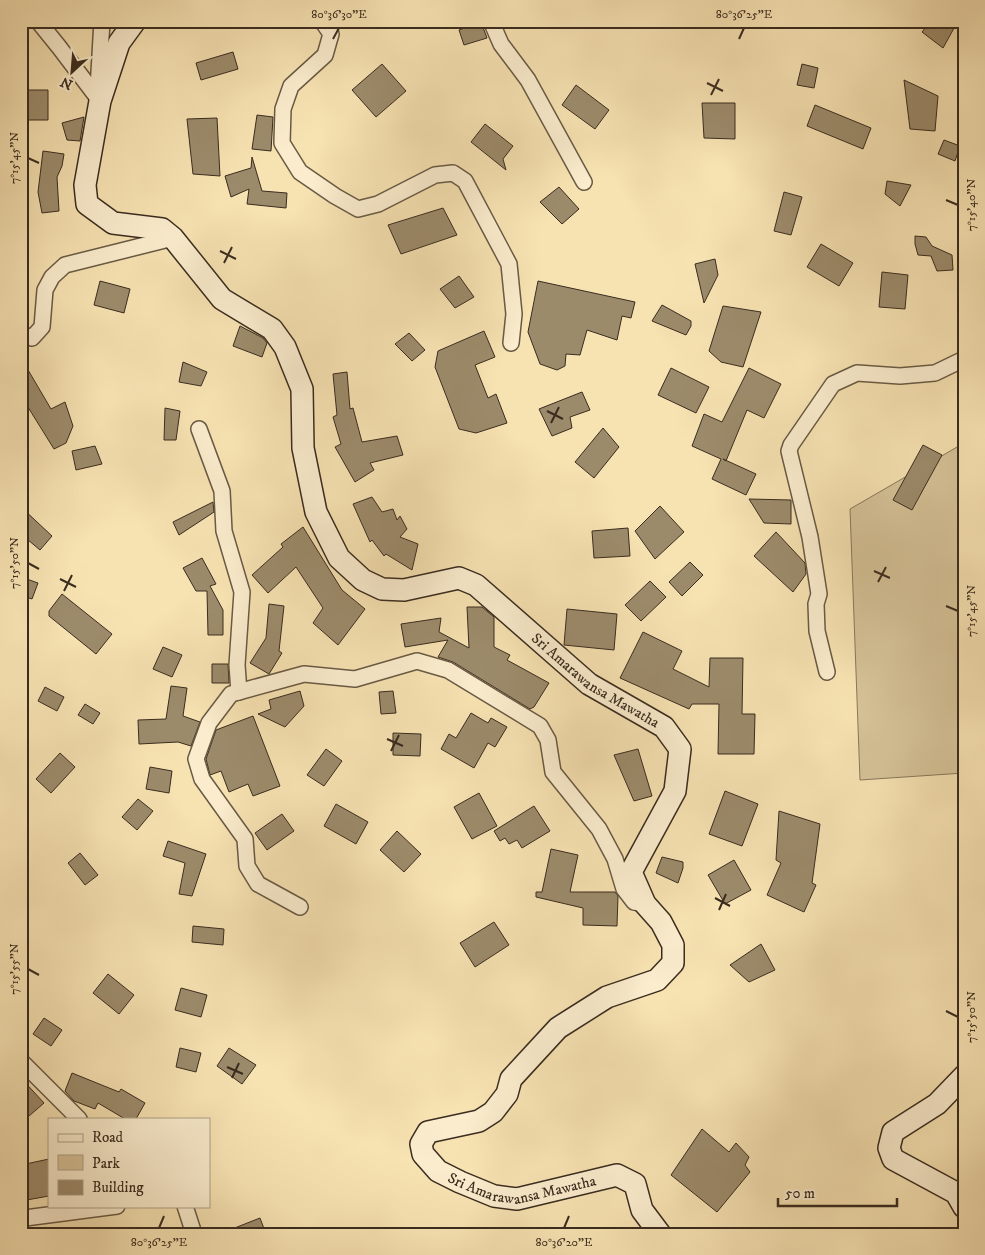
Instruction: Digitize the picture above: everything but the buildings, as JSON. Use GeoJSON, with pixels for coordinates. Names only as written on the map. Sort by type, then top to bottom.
{"type":"FeatureCollection","features":[{"type":"Feature","properties":{"kind":"street"},"geometry":{"type":"LineString","coordinates":[[38,21],[99,99]]}},
{"type":"Feature","properties":{"kind":"street"},"geometry":{"type":"LineString","coordinates":[[102,21],[99,99],[85,185],[87,204],[113,223],[162,229],[173,238]]}},
{"type":"Feature","properties":{"kind":"street"},"geometry":{"type":"LineString","coordinates":[[99,99],[119,43],[135,21]]}},
{"type":"Feature","properties":{"kind":"street"},"geometry":{"type":"LineString","coordinates":[[322,21],[331,34],[324,55],[291,86],[283,109],[282,143],[300,172],[335,196],[358,208],[378,204],[435,174],[453,173],[465,181],[509,264],[514,314],[510,343]]}},
{"type":"Feature","properties":{"kind":"street"},"geometry":{"type":"LineString","coordinates":[[490,21],[501,44],[528,80],[584,182]]}},
{"type":"Feature","properties":{"kind":"street"},"geometry":{"type":"LineString","coordinates":[[21,334],[32,338],[42,327],[44,290],[52,278],[66,265],[173,238]]}},
{"type":"Feature","properties":{"kind":"street","name":"Sri Amarawansa Mawatha"},"geometry":{"type":"LineString","coordinates":[[173,238],[222,299],[272,329],[286,347],[302,389],[303,448],[316,512],[339,558],[363,580],[382,589],[404,590],[459,578],[476,585],[590,684],[664,727],[680,749],[675,791],[631,872],[645,904],[661,922],[673,946],[673,963],[657,980],[606,997],[558,1028],[511,1078],[507,1094],[493,1112],[479,1121],[428,1132],[421,1144],[423,1154],[438,1170],[460,1182],[494,1196],[517,1199],[617,1175],[636,1184],[642,1210],[660,1234]]}},
{"type":"Feature","properties":{"kind":"street"},"geometry":{"type":"LineString","coordinates":[[827,672],[817,631],[816,604],[819,594],[810,537],[789,451],[791,445],[833,384],[857,373],[900,376],[935,373],[964,359]]}},
{"type":"Feature","properties":{"kind":"street"},"geometry":{"type":"LineString","coordinates":[[199,429],[222,491],[224,531],[242,592],[237,665],[239,692]]}},
{"type":"Feature","properties":{"kind":"street"},"geometry":{"type":"LineString","coordinates":[[300,907],[258,884],[246,866],[245,839],[202,779],[196,759],[210,723],[231,694],[304,674],[355,679],[417,662],[448,670],[540,726],[548,740],[553,772],[599,829],[616,859],[624,889],[634,902],[645,904]]}},
{"type":"Feature","properties":{"kind":"street"},"geometry":{"type":"LineString","coordinates":[[21,1061],[78,1118]]}},
{"type":"Feature","properties":{"kind":"street"},"geometry":{"type":"LineString","coordinates":[[964,1076],[937,1104],[893,1132],[889,1148],[893,1159],[956,1193],[964,1208]]}},
{"type":"Feature","properties":{"kind":"street"},"geometry":{"type":"LineString","coordinates":[[21,1217],[102,1208]]}},
{"type":"Feature","properties":{"kind":"street"},"geometry":{"type":"LineString","coordinates":[[187,1208],[194,1234]]}},
{"type":"Feature","properties":{"kind":"green space"},"geometry":{"type":"Polygon","coordinates":[[[964,443],[964,773],[860,780],[850,509],[964,443]]]}}]}
